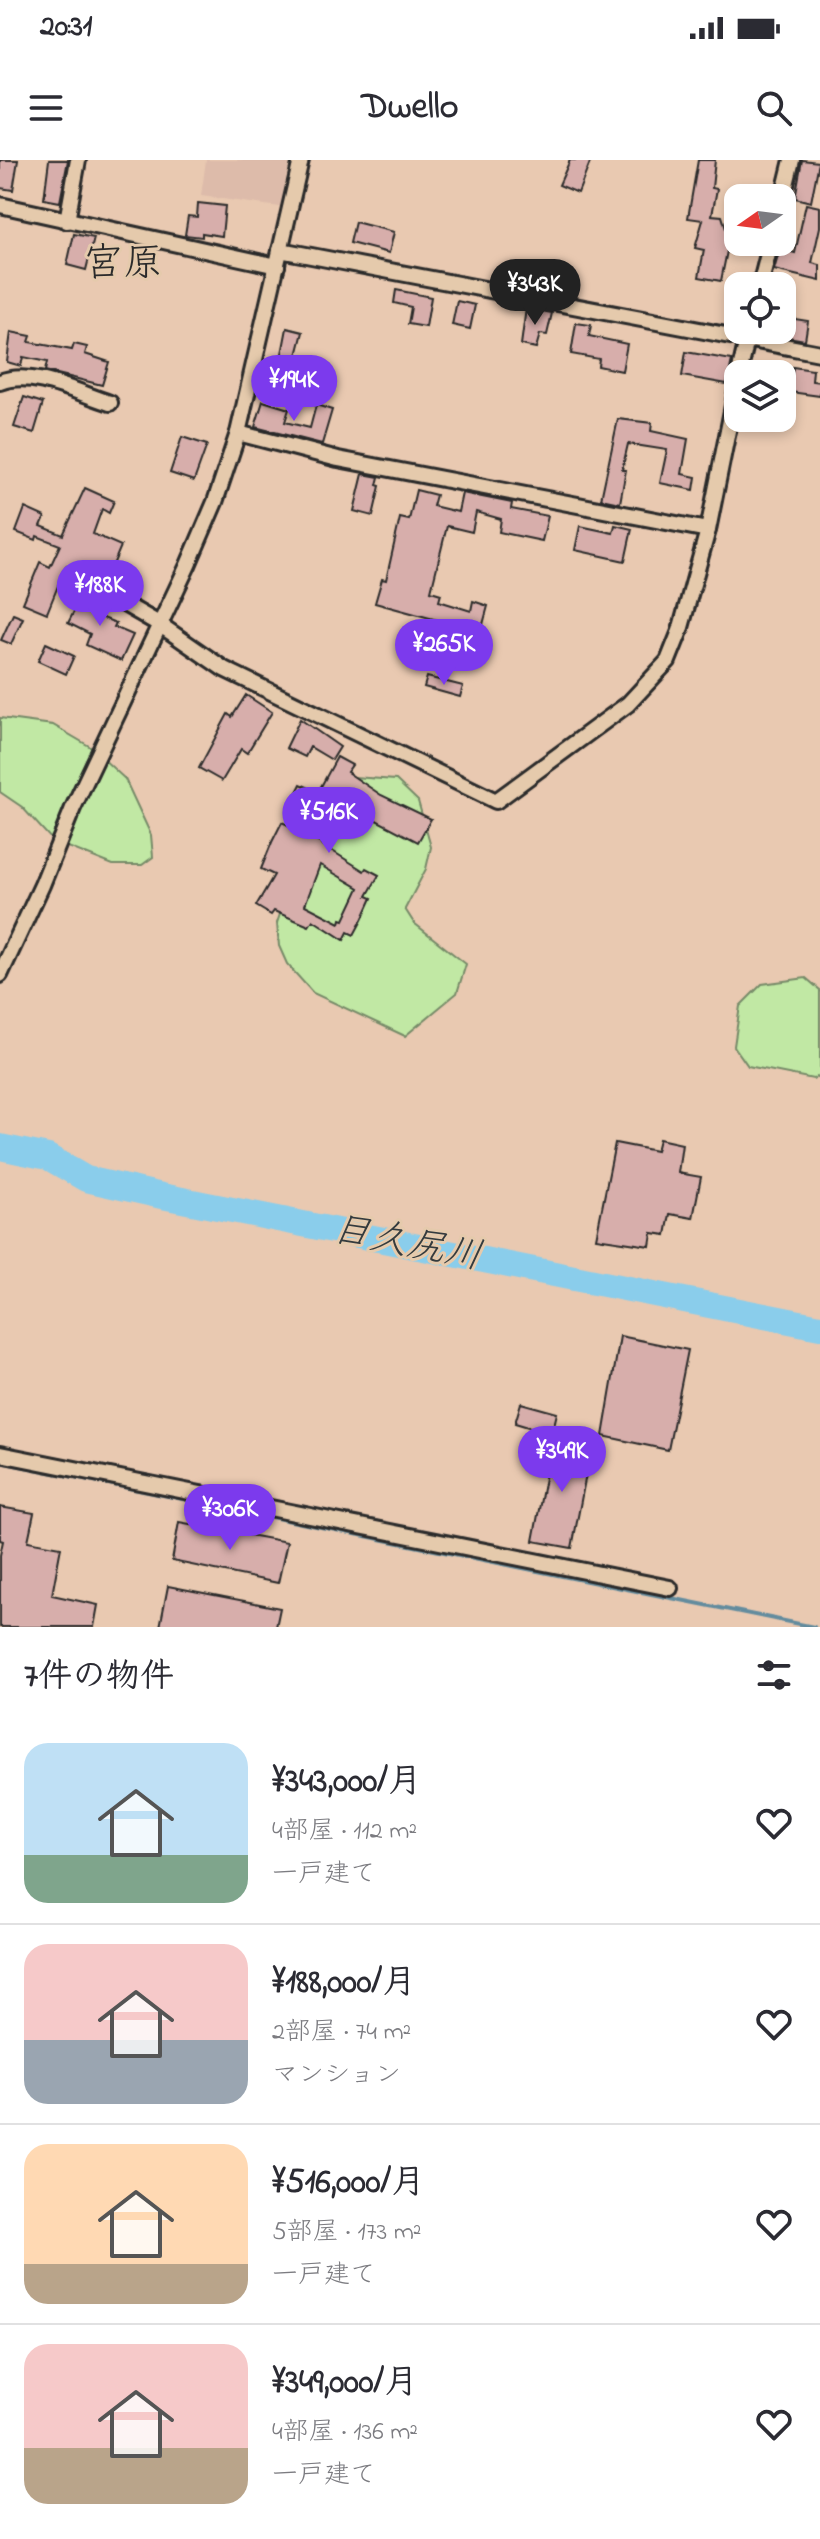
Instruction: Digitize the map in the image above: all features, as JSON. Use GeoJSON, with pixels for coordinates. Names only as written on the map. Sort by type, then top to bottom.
{"type":"FeatureCollection","features":[{"type":"Feature","properties":{"kind":"street"},"geometry":{"type":"LineString","coordinates":[[67,221],[78,160]]}},
{"type":"Feature","properties":{"kind":"street"},"geometry":{"type":"LineString","coordinates":[[0,975],[42,885],[77,798],[215,502],[238,433],[301,160]]}},
{"type":"Feature","properties":{"kind":"street"},"geometry":{"type":"LineString","coordinates":[[786,184],[792,160]]}},
{"type":"Feature","properties":{"kind":"street"},"geometry":{"type":"LineString","coordinates":[[0,205],[277,266]]}},
{"type":"Feature","properties":{"kind":"street"},"geometry":{"type":"LineString","coordinates":[[280,250],[724,330]]}},
{"type":"Feature","properties":{"kind":"street"},"geometry":{"type":"LineString","coordinates":[[786,344],[820,353]]}},
{"type":"Feature","properties":{"kind":"street"},"geometry":{"type":"LineString","coordinates":[[0,382],[37,380],[110,403]]}},
{"type":"Feature","properties":{"kind":"street"},"geometry":{"type":"LineString","coordinates":[[79,578],[159,624],[224,669],[496,801],[628,704],[668,661],[680,631],[708,530],[728,432]]}},
{"type":"Feature","properties":{"kind":"street"},"geometry":{"type":"LineString","coordinates":[[238,433],[338,459],[708,530]]}},
{"type":"Feature","properties":{"kind":"street"},"geometry":{"type":"LineString","coordinates":[[0,1454],[670,1588]]}},
{"type":"Feature","properties":{"kind":"shaded area"},"geometry":{"type":"Polygon","coordinates":[[[206,160],[290,160],[280,207],[201,196],[206,160]]]}},
{"type":"Feature","properties":{"kind":"green space"},"geometry":{"type":"Polygon","coordinates":[[[0,718],[53,725],[89,746],[125,779],[151,835],[153,857],[142,865],[113,865],[53,841],[22,807],[0,792],[0,718]]]}},
{"type":"Feature","properties":{"kind":"green space"},"geometry":{"type":"Polygon","coordinates":[[[339,776],[396,780],[418,801],[431,847],[426,869],[405,909],[414,923],[466,964],[457,993],[405,1036],[313,993],[287,964],[279,946],[277,923],[316,808],[339,776]]]}},
{"type":"Feature","properties":{"kind":"green space"},"geometry":{"type":"Polygon","coordinates":[[[806,978],[820,990],[820,1075],[813,1079],[748,1066],[734,1046],[740,1006],[762,984],[806,978]]]}},
{"type":"Feature","properties":{"kind":"building"},"geometry":{"type":"Polygon","coordinates":[[[0,160],[18,160],[13,190],[0,188],[0,160]]]}},
{"type":"Feature","properties":{"kind":"building"},"geometry":{"type":"Polygon","coordinates":[[[49,160],[68,160],[60,202],[44,199],[49,160]]]}},
{"type":"Feature","properties":{"kind":"building"},"geometry":{"type":"Polygon","coordinates":[[[570,160],[591,160],[578,193],[559,185],[570,160]]]}},
{"type":"Feature","properties":{"kind":"building"},"geometry":{"type":"Polygon","coordinates":[[[698,160],[715,160],[712,188],[717,189],[712,215],[722,216],[726,256],[721,281],[699,277],[704,250],[695,248],[703,220],[688,218],[698,160]]]}},
{"type":"Feature","properties":{"kind":"building"},"geometry":{"type":"Polygon","coordinates":[[[802,160],[819,162],[811,202],[796,198],[802,160]]]}},
{"type":"Feature","properties":{"kind":"building"},"geometry":{"type":"Polygon","coordinates":[[[198,203],[225,206],[222,236],[202,233],[202,237],[185,235],[188,216],[197,217],[198,203]]]}},
{"type":"Feature","properties":{"kind":"building"},"geometry":{"type":"Polygon","coordinates":[[[806,204],[820,207],[820,227],[812,263],[820,265],[820,281],[796,275],[796,272],[774,270],[778,256],[796,256],[806,204]]]}},
{"type":"Feature","properties":{"kind":"building"},"geometry":{"type":"Polygon","coordinates":[[[355,222],[394,232],[389,253],[350,243],[355,222]]]}},
{"type":"Feature","properties":{"kind":"building"},"geometry":{"type":"Polygon","coordinates":[[[74,234],[94,238],[86,270],[67,265],[74,234]]]}},
{"type":"Feature","properties":{"kind":"building"},"geometry":{"type":"Polygon","coordinates":[[[396,290],[431,297],[426,327],[408,324],[411,307],[394,303],[396,290]]]}},
{"type":"Feature","properties":{"kind":"building"},"geometry":{"type":"Polygon","coordinates":[[[457,301],[475,305],[470,329],[452,325],[457,301]]]}},
{"type":"Feature","properties":{"kind":"building"},"geometry":{"type":"Polygon","coordinates":[[[526,308],[552,313],[547,335],[540,334],[536,348],[521,345],[526,308]]]}},
{"type":"Feature","properties":{"kind":"building"},"geometry":{"type":"Polygon","coordinates":[[[796,319],[808,321],[805,340],[796,338],[796,319]]]}},
{"type":"Feature","properties":{"kind":"building"},"geometry":{"type":"Polygon","coordinates":[[[576,323],[591,325],[589,336],[627,344],[622,371],[598,366],[599,359],[571,354],[576,323]]]}},
{"type":"Feature","properties":{"kind":"building"},"geometry":{"type":"Polygon","coordinates":[[[287,328],[303,332],[294,367],[280,364],[287,328]]]}},
{"type":"Feature","properties":{"kind":"building"},"geometry":{"type":"Polygon","coordinates":[[[11,332],[31,336],[29,342],[72,350],[74,344],[87,347],[85,354],[109,362],[102,385],[45,371],[47,362],[23,357],[21,366],[7,362],[11,332]]]}},
{"type":"Feature","properties":{"kind":"building"},"geometry":{"type":"Polygon","coordinates":[[[686,352],[732,360],[724,360],[724,383],[682,376],[686,352]]]}},
{"type":"Feature","properties":{"kind":"building"},"geometry":{"type":"Polygon","coordinates":[[[796,367],[813,370],[812,381],[820,382],[820,396],[796,393],[796,367]]]}},
{"type":"Feature","properties":{"kind":"building"},"geometry":{"type":"Polygon","coordinates":[[[24,397],[43,403],[34,433],[14,427],[24,397]]]}},
{"type":"Feature","properties":{"kind":"building"},"geometry":{"type":"Polygon","coordinates":[[[263,401],[289,409],[285,422],[310,428],[316,405],[332,410],[322,444],[255,427],[263,401]]]}},
{"type":"Feature","properties":{"kind":"building"},"geometry":{"type":"Polygon","coordinates":[[[618,419],[652,423],[651,431],[688,439],[682,474],[696,477],[694,490],[660,483],[667,450],[628,444],[622,470],[626,470],[620,503],[601,499],[618,419]]]}},
{"type":"Feature","properties":{"kind":"building"},"geometry":{"type":"Polygon","coordinates":[[[182,437],[207,445],[194,481],[170,473],[182,437]]]}},
{"type":"Feature","properties":{"kind":"building"},"geometry":{"type":"Polygon","coordinates":[[[363,474],[379,477],[373,516],[354,511],[363,474]]]}},
{"type":"Feature","properties":{"kind":"building"},"geometry":{"type":"Polygon","coordinates":[[[85,488],[114,501],[109,513],[102,509],[93,534],[121,546],[113,565],[132,574],[126,584],[112,577],[109,584],[84,569],[66,566],[47,613],[23,603],[40,562],[50,567],[60,545],[16,532],[25,508],[45,517],[41,526],[63,535],[85,488]]]}},
{"type":"Feature","properties":{"kind":"building"},"geometry":{"type":"Polygon","coordinates":[[[416,490],[436,495],[433,506],[458,512],[462,493],[512,503],[511,509],[548,516],[542,541],[499,532],[501,519],[476,512],[472,532],[447,526],[431,591],[441,594],[439,601],[471,611],[473,601],[488,606],[481,632],[375,603],[382,579],[386,580],[400,518],[409,520],[416,490]]]}},
{"type":"Feature","properties":{"kind":"building"},"geometry":{"type":"Polygon","coordinates":[[[615,525],[632,529],[625,561],[575,550],[580,526],[613,533],[615,525]]]}},
{"type":"Feature","properties":{"kind":"building"},"geometry":{"type":"Polygon","coordinates":[[[84,592],[104,604],[98,616],[116,623],[114,627],[133,635],[121,661],[86,645],[90,634],[68,623],[84,592]]]}},
{"type":"Feature","properties":{"kind":"building"},"geometry":{"type":"Polygon","coordinates":[[[13,614],[23,618],[11,644],[1,640],[13,614]]]}},
{"type":"Feature","properties":{"kind":"building"},"geometry":{"type":"Polygon","coordinates":[[[46,643],[74,656],[66,674],[38,661],[46,643]]]}},
{"type":"Feature","properties":{"kind":"building"},"geometry":{"type":"Polygon","coordinates":[[[427,677],[463,686],[460,697],[424,687],[427,677]]]}},
{"type":"Feature","properties":{"kind":"building"},"geometry":{"type":"Polygon","coordinates":[[[246,695],[272,712],[247,753],[241,749],[222,781],[199,768],[228,714],[232,717],[246,695]]]}},
{"type":"Feature","properties":{"kind":"building"},"geometry":{"type":"Polygon","coordinates":[[[300,719],[340,747],[332,760],[310,747],[305,757],[286,748],[300,719]]]}},
{"type":"Feature","properties":{"kind":"building"},"geometry":{"type":"Polygon","coordinates":[[[337,757],[352,765],[347,772],[381,795],[431,819],[418,842],[363,813],[355,826],[323,806],[307,835],[364,871],[366,868],[379,875],[367,896],[372,898],[354,935],[348,932],[344,940],[313,920],[309,926],[274,911],[271,915],[256,906],[274,875],[261,869],[272,842],[282,822],[292,827],[305,804],[294,798],[301,784],[318,792],[337,757]],[[320,865],[305,905],[340,923],[359,888],[320,865]]]}},
{"type":"Feature","properties":{"kind":"building"},"geometry":{"type":"Polygon","coordinates":[[[659,1139],[682,1144],[678,1173],[701,1177],[693,1218],[670,1214],[666,1235],[652,1233],[650,1246],[596,1238],[615,1143],[656,1151],[659,1139]]]}},
{"type":"Feature","properties":{"kind":"building"},"geometry":{"type":"Polygon","coordinates":[[[620,1336],[688,1350],[668,1450],[603,1436],[620,1336]]]}},
{"type":"Feature","properties":{"kind":"building"},"geometry":{"type":"Polygon","coordinates":[[[521,1403],[557,1413],[552,1434],[515,1423],[521,1403]]]}},
{"type":"Feature","properties":{"kind":"building"},"geometry":{"type":"Polygon","coordinates":[[[552,1441],[591,1448],[572,1548],[533,1541],[552,1441]]]}},
{"type":"Feature","properties":{"kind":"building"},"geometry":{"type":"Polygon","coordinates":[[[0,1507],[34,1513],[28,1541],[61,1547],[52,1595],[98,1605],[94,1627],[0,1627],[0,1555],[3,1541],[0,1540],[0,1507]]]}},
{"type":"Feature","properties":{"kind":"building"},"geometry":{"type":"Polygon","coordinates":[[[179,1522],[287,1542],[278,1583],[172,1561],[179,1522]]]}},
{"type":"Feature","properties":{"kind":"building"},"geometry":{"type":"Polygon","coordinates":[[[168,1586],[280,1608],[276,1627],[160,1627],[168,1586]]]}},
{"type":"Feature","properties":{"kind":"waterway","name":"目久尻川"},"geometry":{"type":"LineString","coordinates":[[0,1147],[48,1157],[86,1179],[162,1196],[820,1327]]}},
{"type":"Feature","properties":{"kind":"waterway"},"geometry":{"type":"LineString","coordinates":[[0,1462],[814,1627]]}},
{"type":"Feature","properties":{"kind":"district","name":"宮原"},"geometry":{"type":"Point","coordinates":[123,265]}}]}
